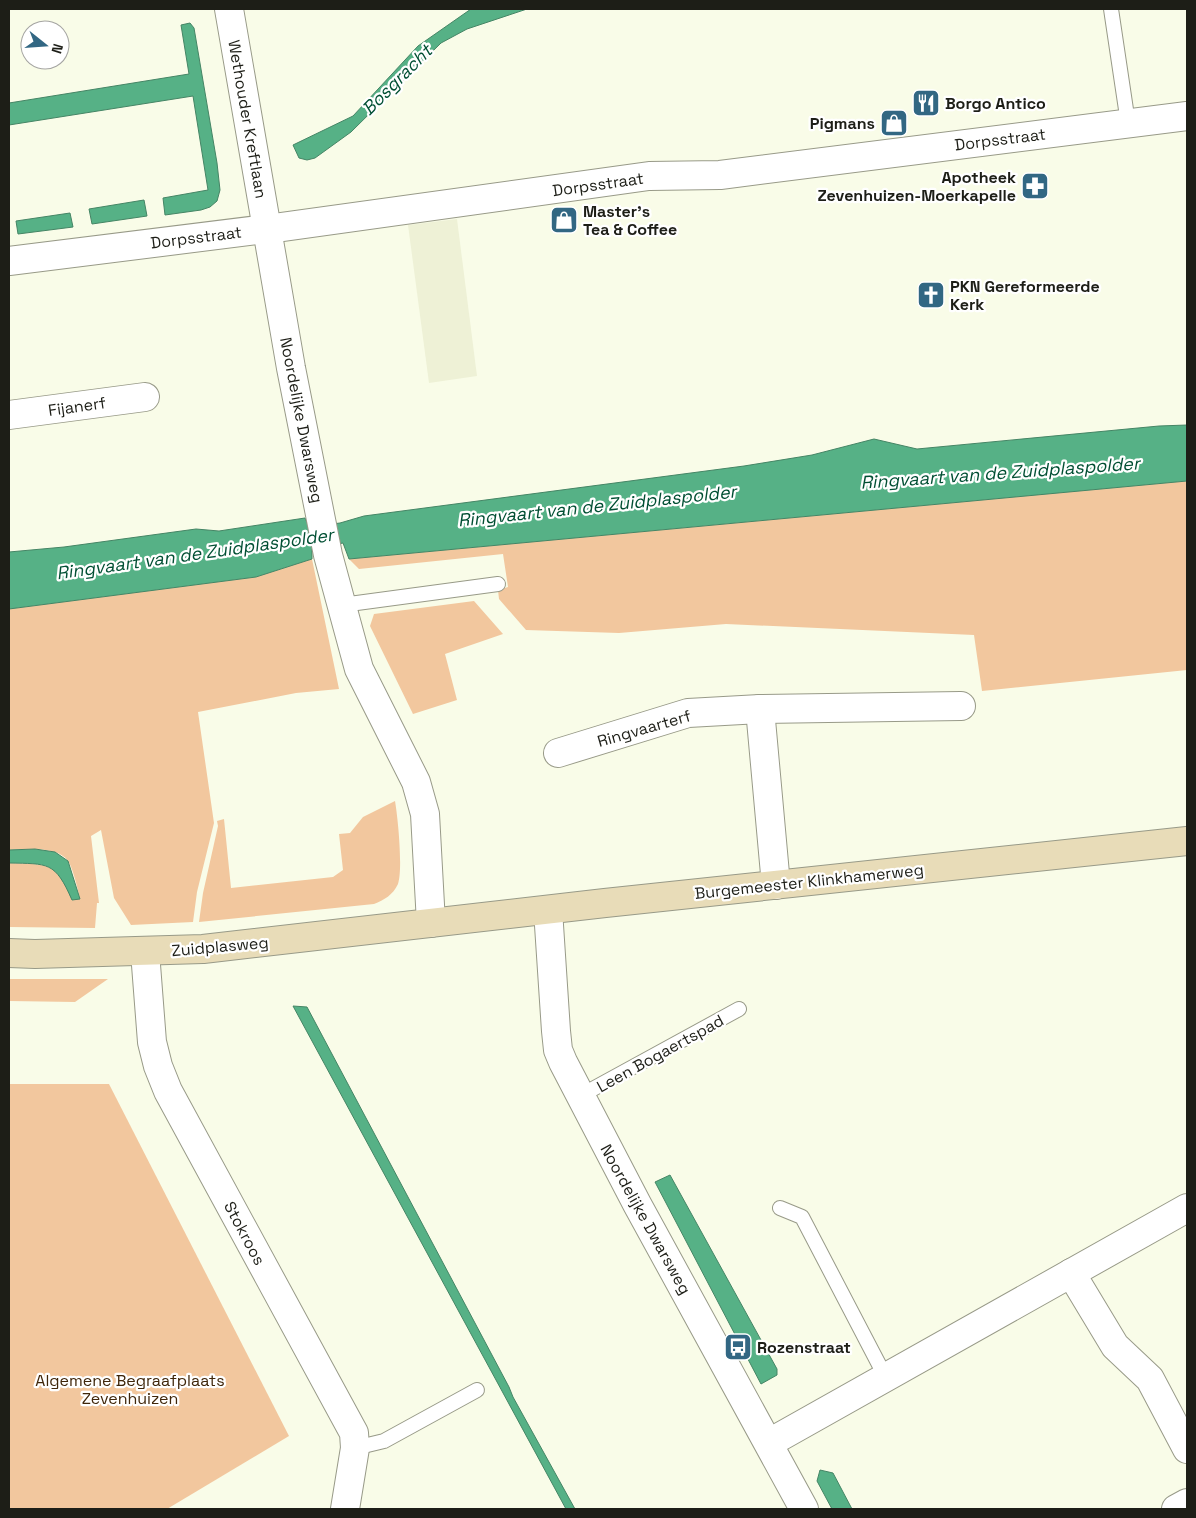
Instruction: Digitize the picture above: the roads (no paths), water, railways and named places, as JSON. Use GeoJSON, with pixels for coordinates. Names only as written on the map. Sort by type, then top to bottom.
{"type":"FeatureCollection","features":[{"type":"Feature","properties":{"kind":"main road","name":"Burgemeester Klinkhamerweg"},"geometry":{"type":"LineString","coordinates":[[431,923],[1187,841]]}},
{"type":"Feature","properties":{"kind":"main road","name":"Zuidplasweg"},"geometry":{"type":"LineString","coordinates":[[9,953],[145,952],[212,948],[431,923]]}},
{"type":"Feature","properties":{"kind":"street","name":"Wethouder Kreftlaan"},"geometry":{"type":"LineString","coordinates":[[229,9],[268,228]]}},
{"type":"Feature","properties":{"kind":"street","name":"Dorpsstraat"},"geometry":{"type":"LineString","coordinates":[[9,261],[649,176],[720,175],[1187,116]]}},
{"type":"Feature","properties":{"kind":"street","name":"Noordelijke Dwarsweg"},"geometry":{"type":"LineString","coordinates":[[268,228],[291,368],[328,554],[360,669],[416,782],[425,814],[431,923]]}},
{"type":"Feature","properties":{"kind":"street","name":"Fijanerf"},"geometry":{"type":"LineString","coordinates":[[9,410],[9,415],[145,397]]}},
{"type":"Feature","properties":{"kind":"street","name":"Ringvaarterf"},"geometry":{"type":"LineString","coordinates":[[558,752],[688,713],[760,709],[961,706]]}},
{"type":"Feature","properties":{"kind":"street"},"geometry":{"type":"LineString","coordinates":[[760,709],[776,885]]}},
{"type":"Feature","properties":{"kind":"street","name":"Noordelijke Dwarsweg"},"geometry":{"type":"LineString","coordinates":[[548,910],[558,1050],[637,1204],[804,1509]]}},
{"type":"Feature","properties":{"kind":"street","name":"Stokroos"},"geometry":{"type":"LineString","coordinates":[[145,952],[152,1042],[158,1066],[168,1091],[354,1433],[355,1448],[345,1509]]}},
{"type":"Feature","properties":{"kind":"street"},"geometry":{"type":"LineString","coordinates":[[769,1443],[885,1376],[1187,1208]]}},
{"type":"Feature","properties":{"kind":"street"},"geometry":{"type":"LineString","coordinates":[[1071,1273],[1115,1346],[1150,1379],[1187,1449]]}},
{"type":"Feature","properties":{"kind":"street"},"geometry":{"type":"LineString","coordinates":[[1176,1509],[1187,1503]]}},
{"type":"Feature","properties":{"kind":"lane"},"geometry":{"type":"LineString","coordinates":[[1111,9],[1128,124]]}},
{"type":"Feature","properties":{"kind":"lane"},"geometry":{"type":"LineString","coordinates":[[342,605],[498,584]]}},
{"type":"Feature","properties":{"kind":"lane","name":"Leen Bogaertspad"},"geometry":{"type":"LineString","coordinates":[[580,1096],[740,1010]]}},
{"type":"Feature","properties":{"kind":"lane"},"geometry":{"type":"LineString","coordinates":[[780,1208],[802,1217],[885,1376]]}},
{"type":"Feature","properties":{"kind":"lane"},"geometry":{"type":"LineString","coordinates":[[355,1448],[384,1440],[477,1390]]}},
{"type":"Feature","properties":{"kind":"water","name":"Bosgracht"},"geometry":{"type":"Polygon","coordinates":[[[471,9],[527,9],[467,29],[441,43],[351,132],[315,158],[307,160],[299,158],[293,145],[353,116],[418,46],[471,9]]]}},
{"type":"Feature","properties":{"kind":"water"},"geometry":{"type":"Polygon","coordinates":[[[190,23],[194,28],[220,190],[217,201],[210,207],[165,215],[163,198],[208,190],[193,96],[9,125],[9,103],[189,74],[181,25],[190,23]]]}},
{"type":"Feature","properties":{"kind":"water"},"geometry":{"type":"Polygon","coordinates":[[[144,200],[147,216],[92,224],[89,209],[144,200]]]}},
{"type":"Feature","properties":{"kind":"water"},"geometry":{"type":"Polygon","coordinates":[[[70,213],[73,227],[18,234],[16,221],[70,213]]]}},
{"type":"Feature","properties":{"kind":"water","name":"Ringvaart van de Zuidplaspolder"},"geometry":{"type":"Polygon","coordinates":[[[1187,425],[1187,481],[349,559],[343,543],[312,549],[312,559],[256,577],[9,609],[9,552],[64,547],[196,529],[219,531],[305,518],[309,527],[340,523],[364,516],[744,466],[812,455],[874,439],[917,449],[1187,425]]]}},
{"type":"Feature","properties":{"kind":"water"},"geometry":{"type":"Polygon","coordinates":[[[35,849],[55,852],[68,861],[80,899],[72,900],[60,878],[49,867],[9,863],[9,850],[35,849]]]}},
{"type":"Feature","properties":{"kind":"water"},"geometry":{"type":"Polygon","coordinates":[[[293,1006],[307,1007],[513,1397],[575,1509],[566,1509],[293,1006]]]}},
{"type":"Feature","properties":{"kind":"water"},"geometry":{"type":"Polygon","coordinates":[[[670,1175],[777,1369],[777,1375],[761,1384],[655,1182],[670,1175]]]}},
{"type":"Feature","properties":{"kind":"water"},"geometry":{"type":"Polygon","coordinates":[[[820,1470],[833,1473],[852,1509],[832,1509],[817,1481],[820,1470]]]}},
{"type":"Feature","properties":{"kind":"place","name":"Borgo Antico"},"geometry":{"type":"Point","coordinates":[926,103]}},
{"type":"Feature","properties":{"kind":"place","name":"Pigmans"},"geometry":{"type":"Point","coordinates":[894,123]}},
{"type":"Feature","properties":{"kind":"place","name":"Apotheek Zevenhuizen-Moerkapelle"},"geometry":{"type":"Point","coordinates":[1035,186]}},
{"type":"Feature","properties":{"kind":"place","name":"Master's Tea & Coffee"},"geometry":{"type":"Point","coordinates":[564,220]}},
{"type":"Feature","properties":{"kind":"place","name":"PKN Gereformeerde Kerk"},"geometry":{"type":"Point","coordinates":[931,295]}},
{"type":"Feature","properties":{"kind":"place","name":"Rozenstraat"},"geometry":{"type":"Point","coordinates":[738,1347]}},
{"type":"Feature","properties":{"kind":"park label","name":"Algemene Begraafplaats Zevenhuizen"},"geometry":{"type":"Point","coordinates":[130,1389]}}]}
